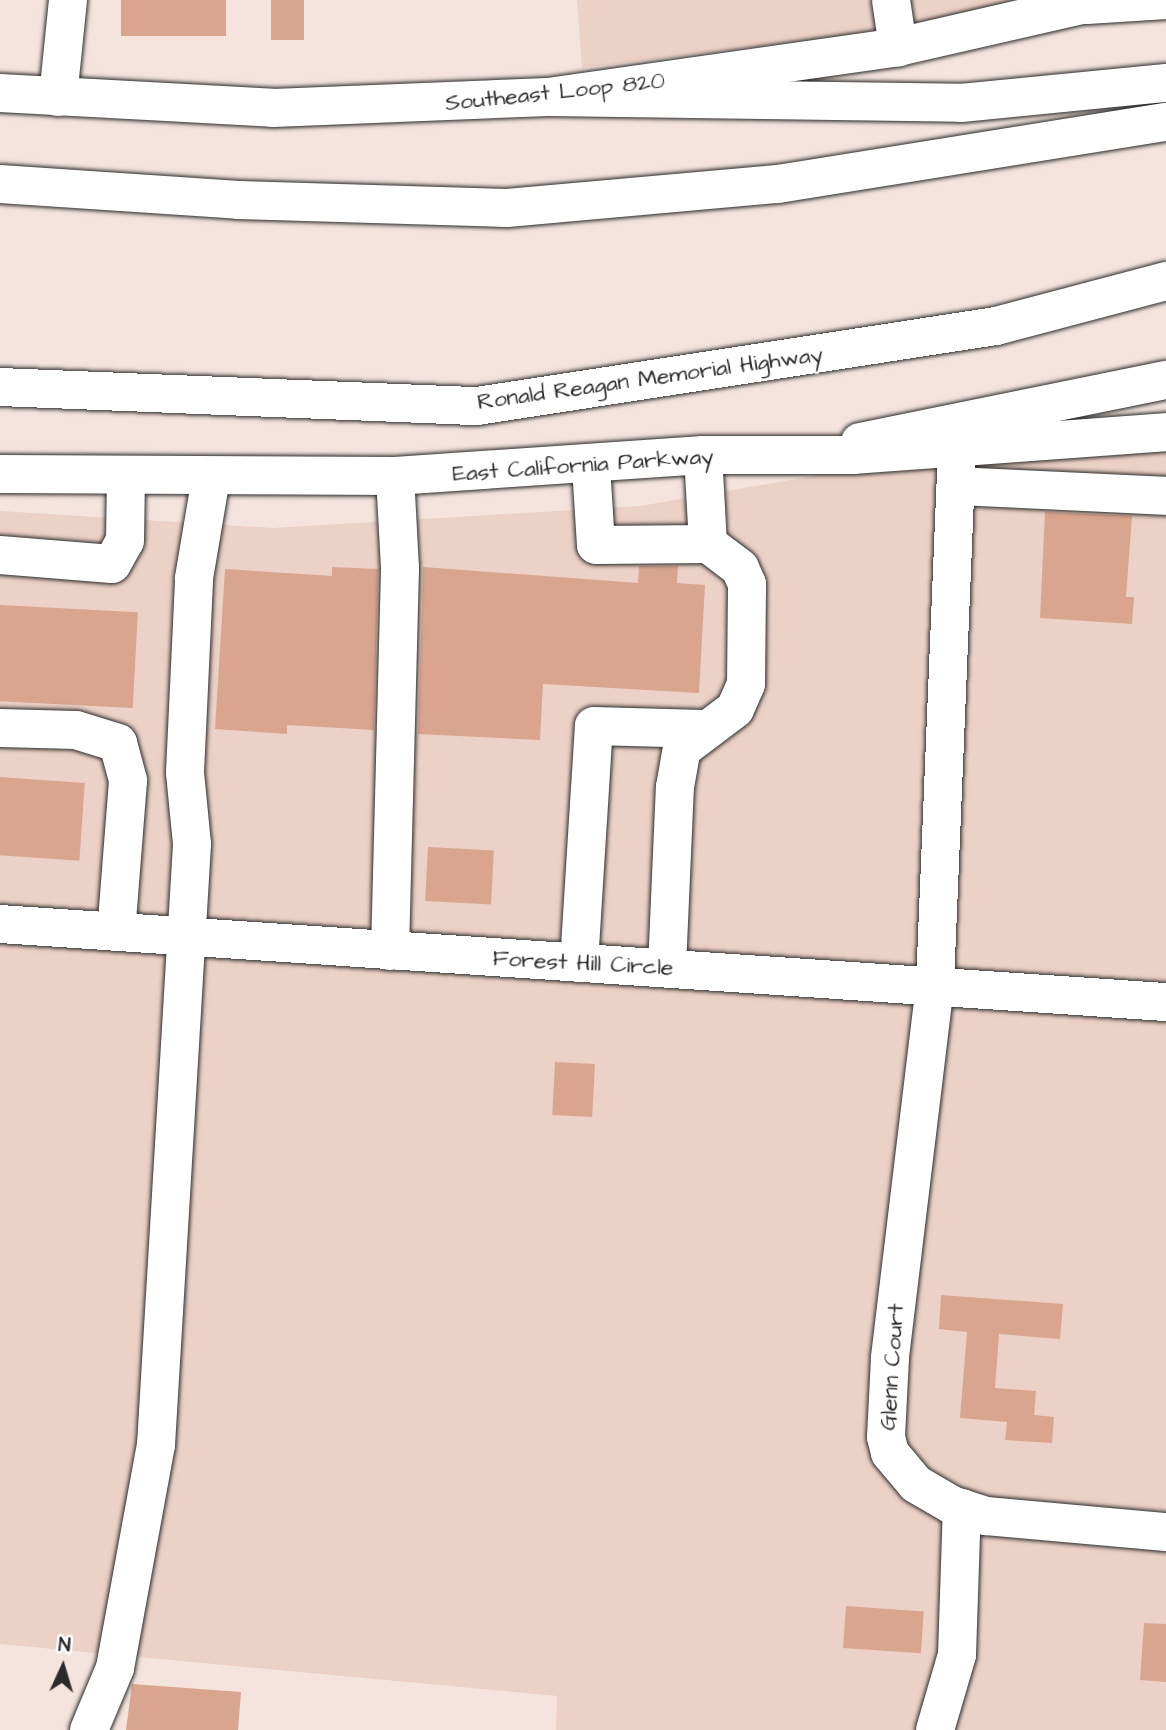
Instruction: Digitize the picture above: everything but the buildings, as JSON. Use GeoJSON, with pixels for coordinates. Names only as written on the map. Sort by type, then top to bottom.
{"type":"FeatureCollection","features":[{"type":"Feature","properties":{"kind":"main road"},"geometry":{"type":"LineString","coordinates":[[58,97],[68,0]]}},
{"type":"Feature","properties":{"kind":"main road"},"geometry":{"type":"LineString","coordinates":[[891,0],[898,47]]}},
{"type":"Feature","properties":{"kind":"main road","name":"Southeast Loop 820"},"geometry":{"type":"LineString","coordinates":[[0,93],[273,108],[548,97],[898,47],[1095,3],[1166,0]]}},
{"type":"Feature","properties":{"kind":"main road"},"geometry":{"type":"LineString","coordinates":[[548,97],[961,103],[1166,83]]}},
{"type":"Feature","properties":{"kind":"main road"},"geometry":{"type":"LineString","coordinates":[[0,184],[238,200],[507,208],[778,184],[1166,122]]}},
{"type":"Feature","properties":{"kind":"main road","name":"Ronald Reagan Memorial Highway"},"geometry":{"type":"LineString","coordinates":[[0,387],[477,406],[996,326],[1166,281]]}},
{"type":"Feature","properties":{"kind":"main road"},"geometry":{"type":"LineString","coordinates":[[782,456],[1166,380]]}},
{"type":"Feature","properties":{"kind":"main road","name":"East California Parkway"},"geometry":{"type":"LineString","coordinates":[[0,474],[126,478],[395,476],[591,466],[703,455],[782,456],[957,448],[1166,432]]}},
{"type":"Feature","properties":{"kind":"main road","name":"Glenn Court"},"geometry":{"type":"LineString","coordinates":[[957,448],[935,985],[890,1358],[886,1437],[890,1453],[916,1484],[962,1508],[986,1516],[1166,1532]]}},
{"type":"Feature","properties":{"kind":"main road"},"geometry":{"type":"LineString","coordinates":[[703,455],[708,544]]}},
{"type":"Feature","properties":{"kind":"main road"},"geometry":{"type":"LineString","coordinates":[[591,466],[596,545],[708,544],[740,568],[747,584],[746,684],[735,709],[703,729],[682,749],[675,788],[667,968]]}},
{"type":"Feature","properties":{"kind":"main road"},"geometry":{"type":"LineString","coordinates":[[390,951],[400,568],[395,476]]}},
{"type":"Feature","properties":{"kind":"main road"},"geometry":{"type":"LineString","coordinates":[[0,555],[112,564],[125,541],[126,478]]}},
{"type":"Feature","properties":{"kind":"main road"},"geometry":{"type":"LineString","coordinates":[[89,1730],[115,1668],[156,1445],[192,844],[185,772],[194,578],[211,478]]}},
{"type":"Feature","properties":{"kind":"main road"},"geometry":{"type":"LineString","coordinates":[[957,486],[1166,496]]}},
{"type":"Feature","properties":{"kind":"main road"},"geometry":{"type":"LineString","coordinates":[[579,963],[594,726],[703,729]]}},
{"type":"Feature","properties":{"kind":"main road"},"geometry":{"type":"LineString","coordinates":[[0,728],[76,730],[118,743],[128,781],[116,932]]}},
{"type":"Feature","properties":{"kind":"main road","name":"Forest Hill Circle"},"geometry":{"type":"LineString","coordinates":[[0,925],[1166,1002]]}},
{"type":"Feature","properties":{"kind":"main road"},"geometry":{"type":"LineString","coordinates":[[935,1730],[957,1655],[962,1508]]}},
{"type":"Feature","properties":{"kind":"shaded area"},"geometry":{"type":"Polygon","coordinates":[[[577,0],[1047,0],[992,18],[582,68],[577,0]]]}},
{"type":"Feature","properties":{"kind":"shaded area"},"geometry":{"type":"Polygon","coordinates":[[[1166,415],[1166,1730],[556,1730],[557,1696],[0,1644],[0,511],[273,528],[640,506],[1166,415]]]}}]}
